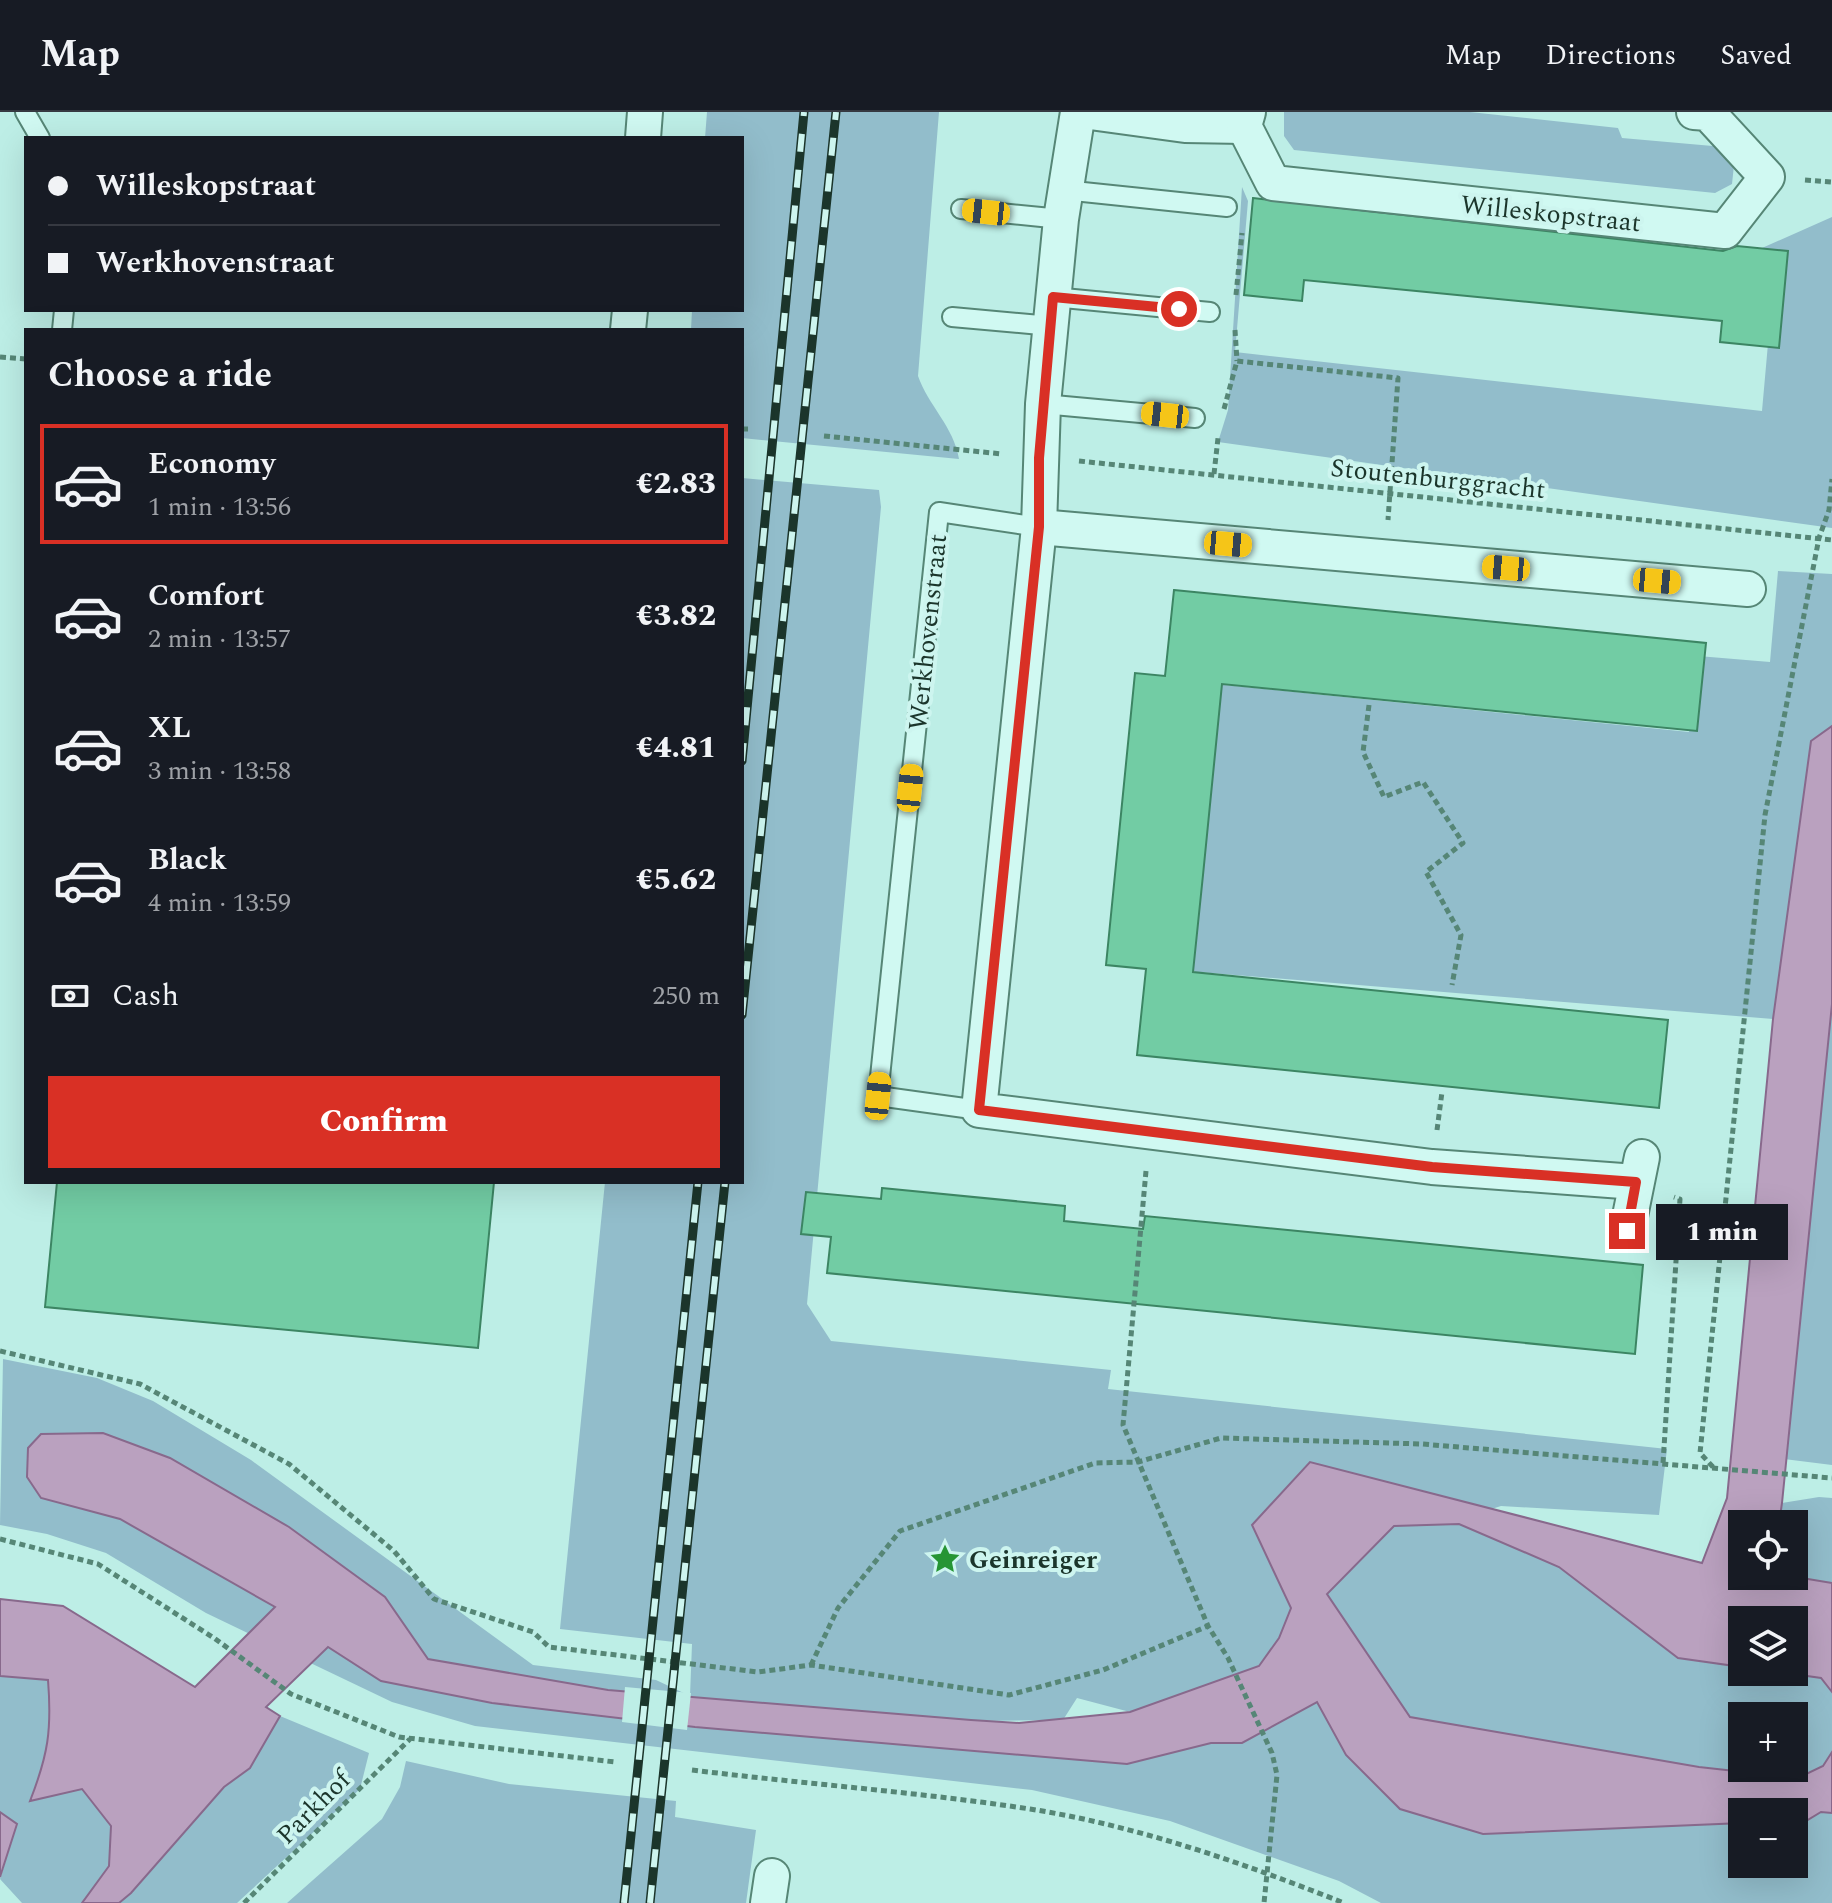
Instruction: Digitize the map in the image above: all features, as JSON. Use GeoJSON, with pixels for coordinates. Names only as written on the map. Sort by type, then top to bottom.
{"type":"FeatureCollection","features":[{"type":"Feature","properties":{"kind":"street"},"geometry":{"type":"LineString","coordinates":[[643,136],[645,112]]}},
{"type":"Feature","properties":{"kind":"street"},"geometry":{"type":"LineString","coordinates":[[979,1110],[1039,527],[1039,458],[1062,205],[1078,112]]}},
{"type":"Feature","properties":{"kind":"street","name":"Willeskopstraat"},"geometry":{"type":"LineString","coordinates":[[1090,112],[1185,119],[1246,119],[1273,183],[1725,231],[1767,177],[1708,113],[1694,112]]}},
{"type":"Feature","properties":{"kind":"street"},"geometry":{"type":"LineString","coordinates":[[1039,527],[1748,589]]}},
{"type":"Feature","properties":{"kind":"street","name":"Werkhovenstraat"},"geometry":{"type":"LineString","coordinates":[[979,1110],[1432,1167],[1639,1169]]}},
{"type":"Feature","properties":{"kind":"street"},"geometry":{"type":"LineString","coordinates":[[1627,1231],[1639,1169]]}},
{"type":"Feature","properties":{"kind":"lane"},"geometry":{"type":"LineString","coordinates":[[25,112],[39,136]]}},
{"type":"Feature","properties":{"kind":"lane"},"geometry":{"type":"LineString","coordinates":[[961,209],[1062,205],[1227,207]]}},
{"type":"Feature","properties":{"kind":"lane"},"geometry":{"type":"LineString","coordinates":[[952,317],[1052,312],[1210,312]]}},
{"type":"Feature","properties":{"kind":"lane"},"geometry":{"type":"LineString","coordinates":[[1043,404],[1195,418]]}},
{"type":"Feature","properties":{"kind":"lane","name":"Werkhovenstraat"},"geometry":{"type":"LineString","coordinates":[[979,1110],[878,1096],[939,512],[1039,527]]}},
{"type":"Feature","properties":{"kind":"path"},"geometry":{"type":"LineString","coordinates":[[1227,207],[1244,204],[1234,308]]}},
{"type":"Feature","properties":{"kind":"path"},"geometry":{"type":"LineString","coordinates":[[0,357],[24,359]]}},
{"type":"Feature","properties":{"kind":"path"},"geometry":{"type":"LineString","coordinates":[[1220,421],[1237,361],[1398,378],[1385,558]]}},
{"type":"Feature","properties":{"kind":"path"},"geometry":{"type":"LineString","coordinates":[[1214,474],[1219,434]]}},
{"type":"Feature","properties":{"kind":"path","name":"Stoutenburggracht"},"geometry":{"type":"LineString","coordinates":[[824,436],[1832,540]]}},
{"type":"Feature","properties":{"kind":"path"},"geometry":{"type":"LineString","coordinates":[[1714,1467],[1700,1453],[1765,815],[1819,538],[1829,510],[1832,479]]}},
{"type":"Feature","properties":{"kind":"path"},"geometry":{"type":"LineString","coordinates":[[1369,705],[1363,752],[1384,797],[1423,782],[1463,843],[1426,872],[1461,935],[1452,985]]}},
{"type":"Feature","properties":{"kind":"path"},"geometry":{"type":"LineString","coordinates":[[1149,1132],[1123,1425],[1208,1626],[1228,1658],[1272,1753],[1277,1775],[1264,1903]]}},
{"type":"Feature","properties":{"kind":"path"},"geometry":{"type":"LineString","coordinates":[[1639,1169],[1680,1199],[1663,1463]]}},
{"type":"Feature","properties":{"kind":"path"},"geometry":{"type":"LineString","coordinates":[[0,1351],[140,1384],[262,1449],[289,1464],[394,1551],[434,1599],[533,1632],[549,1647],[758,1672],[811,1665],[1009,1695],[1103,1670],[1208,1626]]}},
{"type":"Feature","properties":{"kind":"path"},"geometry":{"type":"LineString","coordinates":[[811,1665],[838,1608],[900,1531],[1095,1463],[1138,1462],[1221,1438],[1422,1444],[1832,1478]]}},
{"type":"Feature","properties":{"kind":"path"},"geometry":{"type":"LineString","coordinates":[[0,1539],[98,1564],[214,1638],[291,1694],[410,1739],[615,1762]]}},
{"type":"Feature","properties":{"kind":"path","name":"Parkhof"},"geometry":{"type":"LineString","coordinates":[[244,1903],[410,1739]]}},
{"type":"Feature","properties":{"kind":"path"},"geometry":{"type":"LineString","coordinates":[[692,1770],[1032,1810],[1160,1838],[1268,1873],[1344,1903]]}},
{"type":"Feature","properties":{"kind":"shaded area"},"geometry":{"type":"Polygon","coordinates":[[[707,112],[939,112],[918,376],[952,437],[959,459],[744,438],[744,328],[691,328],[692,312],[744,312],[744,136],[705,136],[707,112]]]}},
{"type":"Feature","properties":{"kind":"shaded area"},"geometry":{"type":"Polygon","coordinates":[[[1284,112],[1470,112],[1618,128],[1622,138],[1724,147],[1734,165],[1732,184],[1715,193],[1294,150],[1284,136],[1284,112]]]}},
{"type":"Feature","properties":{"kind":"shaded area"},"geometry":{"type":"Polygon","coordinates":[[[1242,187],[1248,201],[1235,352],[1762,411],[1776,254],[1753,252],[1832,217],[1832,528],[1218,442],[1228,410],[1242,187]]]}},
{"type":"Feature","properties":{"kind":"shaded area"},"geometry":{"type":"Polygon","coordinates":[[[744,478],[879,490],[881,507],[807,1304],[831,1341],[1111,1370],[1108,1389],[1667,1449],[1659,1515],[1501,1506],[1441,1525],[1459,1524],[1559,1567],[1678,1658],[1728,1665],[1728,1686],[1808,1686],[1808,1676],[1821,1678],[1832,1692],[1832,1775],[1822,1812],[1832,1813],[1832,1903],[1381,1903],[1339,1881],[1170,1821],[1032,1790],[475,1726],[392,1702],[206,1613],[106,1553],[47,1534],[0,1525],[3,1359],[97,1378],[153,1401],[251,1460],[533,1665],[656,1680],[690,1696],[692,1644],[560,1629],[605,1184],[744,1184],[744,478]],[[57,1435],[41,1498],[120,1519],[275,1607],[57,1435]],[[1360,1559],[1291,1608],[1279,1638],[1259,1666],[1130,1712],[1077,1698],[1063,1720],[971,1721],[1127,1764],[1208,1744],[1242,1743],[1376,1669],[1327,1594],[1360,1559]]]}},
{"type":"Feature","properties":{"kind":"shaded area"},"geometry":{"type":"Polygon","coordinates":[[[1778,571],[1832,574],[1832,726],[1811,741],[1773,1019],[1186,971],[1215,684],[1689,732],[1698,656],[1770,662],[1778,571]]]}},
{"type":"Feature","properties":{"kind":"shaded area"},"geometry":{"type":"Polygon","coordinates":[[[1832,726],[1832,1004],[1781,1510],[1728,1510],[1728,1590],[1808,1590],[1808,1579],[1832,1583],[1832,1692],[1821,1678],[1808,1676],[1808,1606],[1728,1606],[1728,1665],[1678,1658],[1559,1567],[1459,1524],[1394,1526],[1327,1594],[1410,1717],[1728,1770],[1728,1782],[1808,1782],[1808,1773],[1823,1766],[1832,1752],[1832,1813],[1821,1812],[1808,1820],[1808,1798],[1728,1798],[1728,1824],[1483,1834],[1400,1809],[1346,1755],[1317,1702],[1242,1743],[1211,1743],[1127,1764],[695,1727],[492,1703],[381,1681],[328,1647],[266,1707],[280,1716],[250,1768],[224,1787],[131,1893],[119,1903],[82,1903],[109,1866],[111,1826],[82,1789],[30,1801],[47,1742],[48,1680],[0,1676],[0,1599],[63,1606],[195,1687],[275,1607],[120,1519],[41,1498],[27,1477],[28,1448],[41,1434],[103,1433],[170,1458],[289,1527],[385,1597],[428,1659],[608,1690],[971,1720],[1019,1723],[1130,1712],[1259,1666],[1279,1638],[1291,1608],[1252,1525],[1310,1462],[1702,1563],[1727,1498],[1773,1019],[1811,741],[1832,726]]]}},
{"type":"Feature","properties":{"kind":"shaded area"},"geometry":{"type":"Polygon","coordinates":[[[1832,1004],[1832,1465],[1784,1459],[1832,1004]]]}},
{"type":"Feature","properties":{"kind":"shaded area"},"geometry":{"type":"Polygon","coordinates":[[[1832,1498],[1832,1583],[1808,1579],[1808,1510],[1781,1510],[1782,1503],[1832,1498]]]}},
{"type":"Feature","properties":{"kind":"shaded area"},"geometry":{"type":"Polygon","coordinates":[[[0,1676],[48,1680],[47,1742],[30,1800],[82,1789],[111,1826],[109,1866],[82,1903],[22,1903],[0,1879],[17,1824],[0,1812],[0,1676]]]}},
{"type":"Feature","properties":{"kind":"shaded area"},"geometry":{"type":"Polygon","coordinates":[[[280,1716],[369,1753],[360,1789],[237,1903],[119,1903],[224,1787],[250,1768],[280,1716]]]}},
{"type":"Feature","properties":{"kind":"shaded area"},"geometry":{"type":"Polygon","coordinates":[[[406,1761],[509,1784],[676,1801],[675,1817],[756,1830],[746,1903],[287,1903],[382,1819],[400,1787],[406,1761]]]}},
{"type":"Feature","properties":{"kind":"shaded area"},"geometry":{"type":"Polygon","coordinates":[[[0,1812],[17,1824],[0,1877],[0,1812]]]}},
{"type":"Feature","properties":{"kind":"pier"},"geometry":{"type":"Polygon","coordinates":[[[625,1687],[691,1693],[687,1730],[622,1722],[625,1687]]]}},
{"type":"Feature","properties":{"kind":"building"},"geometry":{"type":"Polygon","coordinates":[[[1253,198],[1723,251],[1737,246],[1788,251],[1779,348],[1720,342],[1722,321],[1304,280],[1302,301],[1244,295],[1253,198]]]}},
{"type":"Feature","properties":{"kind":"building"},"geometry":{"type":"Polygon","coordinates":[[[1174,590],[1706,643],[1697,731],[1222,684],[1193,972],[1668,1020],[1659,1108],[1137,1055],[1146,969],[1106,965],[1135,673],[1165,676],[1174,590]]]}},
{"type":"Feature","properties":{"kind":"building"},"geometry":{"type":"Polygon","coordinates":[[[57,1184],[494,1184],[478,1348],[45,1307],[57,1184]]]}},
{"type":"Feature","properties":{"kind":"building"},"geometry":{"type":"Polygon","coordinates":[[[882,1188],[1065,1206],[1064,1221],[1143,1229],[1145,1216],[1643,1265],[1635,1354],[827,1273],[831,1237],[801,1234],[806,1192],[881,1199],[882,1188]]]}},
{"type":"Feature","properties":{"kind":"railway"},"geometry":{"type":"LineString","coordinates":[[744,740],[804,112]]}},
{"type":"Feature","properties":{"kind":"railway"},"geometry":{"type":"LineString","coordinates":[[744,996],[836,112]]}},
{"type":"Feature","properties":{"kind":"railway"},"geometry":{"type":"LineString","coordinates":[[624,1903],[698,1184]]}},
{"type":"Feature","properties":{"kind":"railway"},"geometry":{"type":"LineString","coordinates":[[650,1903],[725,1184]]}},
{"type":"Feature","properties":{"kind":"place","name":"Geinreiger"},"geometry":{"type":"Point","coordinates":[945,1559]}},
{"type":"Feature","properties":{"kind":"route"},"geometry":{"type":"LineString","coordinates":[[1179,309],[1053,297],[1039,458],[1039,527],[979,1110],[1432,1167],[1636,1182],[1627,1231]]}}]}
